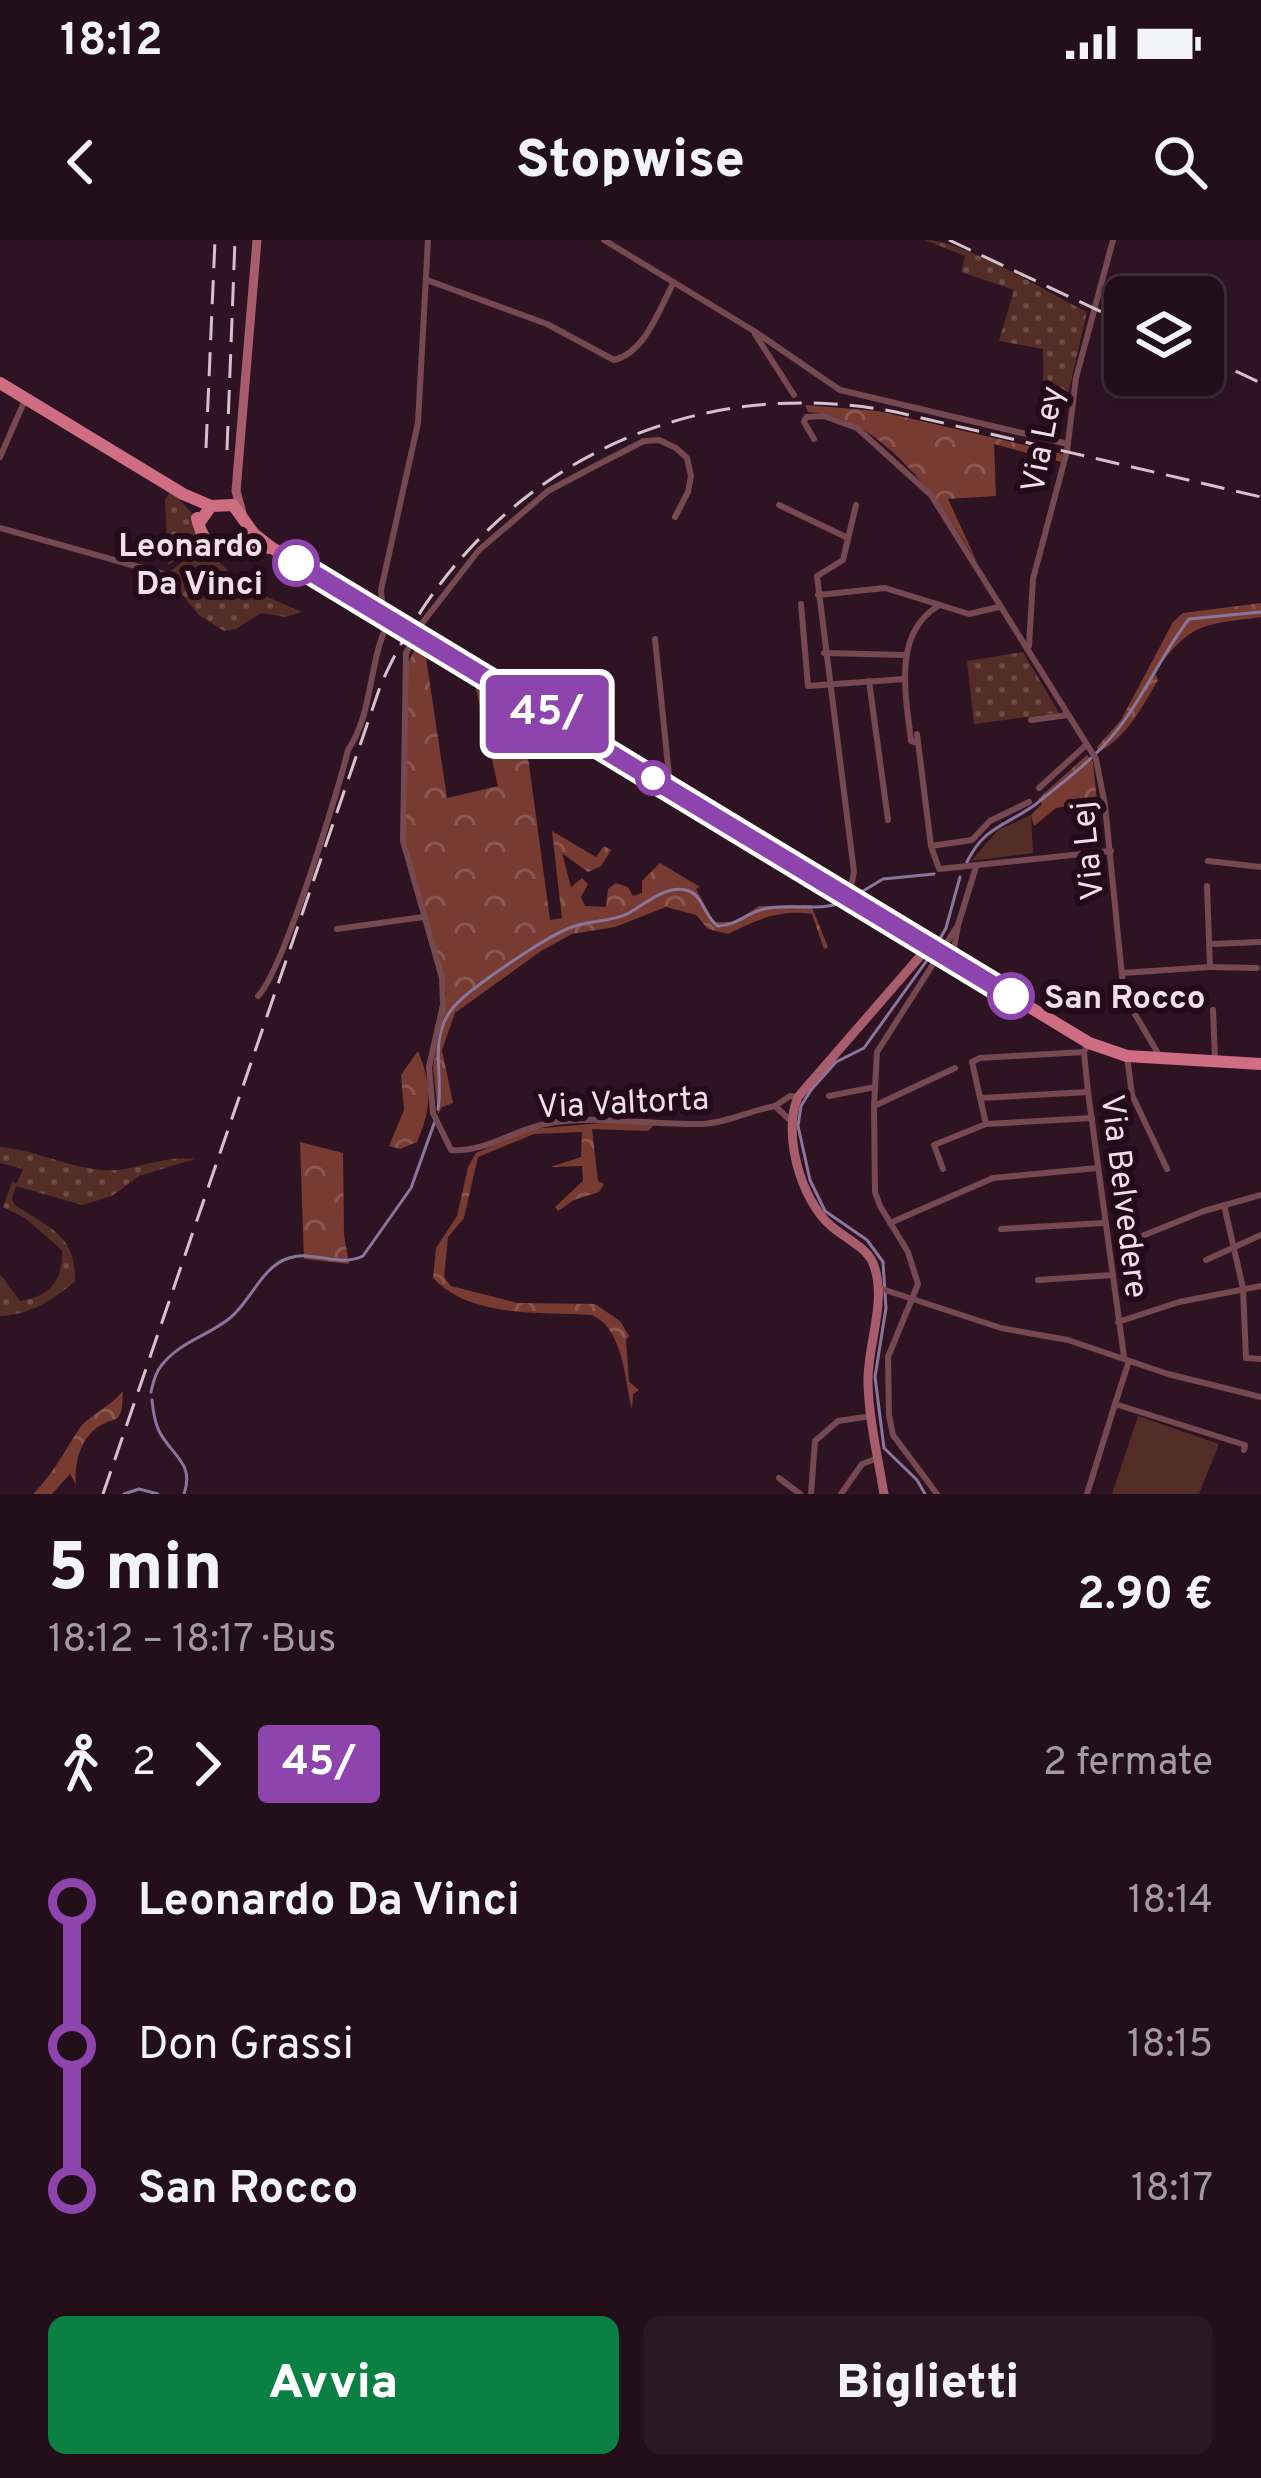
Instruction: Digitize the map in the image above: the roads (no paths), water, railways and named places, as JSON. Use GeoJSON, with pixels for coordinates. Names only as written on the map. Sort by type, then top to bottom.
{"type":"FeatureCollection","features":[{"type":"Feature","properties":{"kind":"main road"},"geometry":{"type":"LineString","coordinates":[[0,383],[183,494],[216,505],[233,505],[254,534],[272,548],[849,897],[1086,1047],[1127,1056],[1261,1064]]}},
{"type":"Feature","properties":{"kind":"main road"},"geometry":{"type":"LineString","coordinates":[[183,494],[207,544],[218,549],[272,548]]}},
{"type":"Feature","properties":{"kind":"main road"},"geometry":{"type":"LineString","coordinates":[[200,523],[216,505]]}},
{"type":"Feature","properties":{"kind":"main road"},"geometry":{"type":"LineString","coordinates":[[232,547],[244,536],[243,516]]}},
{"type":"Feature","properties":{"kind":"street"},"geometry":{"type":"LineString","coordinates":[[243,516],[236,491],[257,240]]}},
{"type":"Feature","properties":{"kind":"street"},"geometry":{"type":"LineString","coordinates":[[258,996],[268,984],[376,674],[387,616],[381,590],[414,452],[428,240]]}},
{"type":"Feature","properties":{"kind":"street"},"geometry":{"type":"LineString","coordinates":[[604,240],[754,331],[840,390],[1068,444]]}},
{"type":"Feature","properties":{"kind":"street","name":"Via Ley"},"geometry":{"type":"LineString","coordinates":[[1029,649],[1033,579],[1068,444],[1076,378],[1113,240]]}},
{"type":"Feature","properties":{"kind":"street"},"geometry":{"type":"LineString","coordinates":[[428,280],[547,324],[614,360],[627,357],[640,345],[674,282]]}},
{"type":"Feature","properties":{"kind":"street"},"geometry":{"type":"LineString","coordinates":[[754,331],[794,394]]}},
{"type":"Feature","properties":{"kind":"street"},"geometry":{"type":"LineString","coordinates":[[0,457],[26,398]]}},
{"type":"Feature","properties":{"kind":"street","name":"Via Lej"},"geometry":{"type":"LineString","coordinates":[[814,439],[806,417],[843,420],[907,471],[948,518],[1101,769],[1129,1004],[1161,1058]]}},
{"type":"Feature","properties":{"kind":"street"},"geometry":{"type":"LineString","coordinates":[[337,929],[424,917],[403,841],[406,653],[478,550],[548,491],[644,441],[659,440],[687,458],[688,492],[675,517]]}},
{"type":"Feature","properties":{"kind":"street"},"geometry":{"type":"LineString","coordinates":[[216,505],[236,491]]}},
{"type":"Feature","properties":{"kind":"street"},"geometry":{"type":"LineString","coordinates":[[849,897],[854,872],[817,576],[843,560],[856,505]]}},
{"type":"Feature","properties":{"kind":"street"},"geometry":{"type":"LineString","coordinates":[[779,506],[848,538]]}},
{"type":"Feature","properties":{"kind":"street"},"geometry":{"type":"LineString","coordinates":[[0,528],[164,574]]}},
{"type":"Feature","properties":{"kind":"street"},"geometry":{"type":"LineString","coordinates":[[818,595],[885,588],[969,614],[999,607]]}},
{"type":"Feature","properties":{"kind":"street"},"geometry":{"type":"LineString","coordinates":[[367,604],[381,590]]}},
{"type":"Feature","properties":{"kind":"street"},"geometry":{"type":"LineString","coordinates":[[801,604],[808,686],[905,679]]}},
{"type":"Feature","properties":{"kind":"street"},"geometry":{"type":"LineString","coordinates":[[938,606],[911,633],[905,679],[910,742],[918,739],[931,846],[939,869],[1111,851]]}},
{"type":"Feature","properties":{"kind":"street"},"geometry":{"type":"LineString","coordinates":[[655,639],[671,789]]}},
{"type":"Feature","properties":{"kind":"street"},"geometry":{"type":"LineString","coordinates":[[824,653],[906,656]]}},
{"type":"Feature","properties":{"kind":"street"},"geometry":{"type":"LineString","coordinates":[[869,681],[888,820]]}},
{"type":"Feature","properties":{"kind":"street"},"geometry":{"type":"LineString","coordinates":[[1031,720],[1068,715]]}},
{"type":"Feature","properties":{"kind":"street"},"geometry":{"type":"LineString","coordinates":[[1040,788],[1090,753]]}},
{"type":"Feature","properties":{"kind":"street"},"geometry":{"type":"LineString","coordinates":[[931,846],[972,840],[990,821],[1029,802]]}},
{"type":"Feature","properties":{"kind":"street"},"geometry":{"type":"LineString","coordinates":[[1208,861],[1261,867]]}},
{"type":"Feature","properties":{"kind":"street"},"geometry":{"type":"LineString","coordinates":[[937,1494],[893,1435],[889,1415],[888,1357],[918,1284],[908,1252],[875,1192],[877,1052],[958,926],[976,867]]}},
{"type":"Feature","properties":{"kind":"street"},"geometry":{"type":"LineString","coordinates":[[1207,886],[1210,967]]}},
{"type":"Feature","properties":{"kind":"street","name":"Via Valtorta"},"geometry":{"type":"LineString","coordinates":[[424,917],[444,993],[429,1067],[432,1106],[452,1150],[476,1150],[515,1132],[556,1122],[705,1124],[798,1097]]}},
{"type":"Feature","properties":{"kind":"street"},"geometry":{"type":"LineString","coordinates":[[884,1494],[868,1383],[885,1289],[872,1258],[817,1210],[802,1181],[792,1122],[798,1097],[940,953],[958,926]]}},
{"type":"Feature","properties":{"kind":"street"},"geometry":{"type":"LineString","coordinates":[[1210,944],[1261,942]]}},
{"type":"Feature","properties":{"kind":"street"},"geometry":{"type":"LineString","coordinates":[[1123,974],[1257,968]]}},
{"type":"Feature","properties":{"kind":"street"},"geometry":{"type":"LineString","coordinates":[[1213,1010],[1215,1061]]}},
{"type":"Feature","properties":{"kind":"street"},"geometry":{"type":"LineString","coordinates":[[986,1124],[972,1062],[1086,1047]]}},
{"type":"Feature","properties":{"kind":"street","name":"Via Belvedere"},"geometry":{"type":"LineString","coordinates":[[1086,1047],[1088,1093],[1126,1359],[1087,1494]]}},
{"type":"Feature","properties":{"kind":"street"},"geometry":{"type":"LineString","coordinates":[[1127,1056],[1132,1095],[1167,1169]]}},
{"type":"Feature","properties":{"kind":"street"},"geometry":{"type":"LineString","coordinates":[[874,1106],[955,1068]]}},
{"type":"Feature","properties":{"kind":"street"},"geometry":{"type":"LineString","coordinates":[[830,1096],[875,1087]]}},
{"type":"Feature","properties":{"kind":"street"},"geometry":{"type":"LineString","coordinates":[[980,1099],[1088,1093]]}},
{"type":"Feature","properties":{"kind":"street"},"geometry":{"type":"LineString","coordinates":[[775,1106],[792,1122]]}},
{"type":"Feature","properties":{"kind":"street"},"geometry":{"type":"LineString","coordinates":[[943,1169],[934,1145],[986,1124],[1092,1118]]}},
{"type":"Feature","properties":{"kind":"street"},"geometry":{"type":"LineString","coordinates":[[890,1223],[993,1178],[1098,1168]]}},
{"type":"Feature","properties":{"kind":"street"},"geometry":{"type":"LineString","coordinates":[[1122,1244],[1261,1195]]}},
{"type":"Feature","properties":{"kind":"street"},"geometry":{"type":"LineString","coordinates":[[1224,1205],[1243,1288],[1246,1358],[1261,1359]]}},
{"type":"Feature","properties":{"kind":"street"},"geometry":{"type":"LineString","coordinates":[[1001,1229],[1105,1223]]}},
{"type":"Feature","properties":{"kind":"street"},"geometry":{"type":"LineString","coordinates":[[1206,1260],[1261,1235]]}},
{"type":"Feature","properties":{"kind":"street"},"geometry":{"type":"LineString","coordinates":[[1038,1280],[1113,1275]]}},
{"type":"Feature","properties":{"kind":"street"},"geometry":{"type":"LineString","coordinates":[[1118,1322],[1179,1302],[1261,1286]]}},
{"type":"Feature","properties":{"kind":"street"},"geometry":{"type":"LineString","coordinates":[[885,1289],[1000,1328],[1068,1340],[1261,1397]]}},
{"type":"Feature","properties":{"kind":"street"},"geometry":{"type":"LineString","coordinates":[[1115,1404],[1245,1448]]}},
{"type":"Feature","properties":{"kind":"street"},"geometry":{"type":"LineString","coordinates":[[811,1494],[815,1442],[838,1421],[872,1416]]}},
{"type":"Feature","properties":{"kind":"street"},"geometry":{"type":"LineString","coordinates":[[841,1494],[862,1464],[878,1458]]}},
{"type":"Feature","properties":{"kind":"street"},"geometry":{"type":"LineString","coordinates":[[779,1478],[800,1494]]}},
{"type":"Feature","properties":{"kind":"waterway"},"geometry":{"type":"LineString","coordinates":[[967,862],[989,833],[1036,804],[1105,744],[1189,619],[1261,612]]}},
{"type":"Feature","properties":{"kind":"waterway"},"geometry":{"type":"LineString","coordinates":[[858,894],[883,879],[934,874]]}},
{"type":"Feature","properties":{"kind":"waterway"},"geometry":{"type":"LineString","coordinates":[[937,944],[960,877]]}},
{"type":"Feature","properties":{"kind":"waterway"},"geometry":{"type":"LineString","coordinates":[[438,1109],[439,1045],[452,1009],[491,976],[563,931],[623,916],[657,896],[681,889],[694,894],[718,926],[764,909],[844,902]]}},
{"type":"Feature","properties":{"kind":"waterway"},"geometry":{"type":"LineString","coordinates":[[925,1494],[884,1448],[875,1377],[886,1308],[883,1262],[867,1240],[825,1211],[810,1180],[798,1126],[801,1106],[811,1090],[836,1062],[864,1048],[930,956]]}},
{"type":"Feature","properties":{"kind":"waterway"},"geometry":{"type":"LineString","coordinates":[[151,1392],[168,1358],[230,1318],[280,1262],[298,1256],[344,1260],[363,1256],[411,1188],[435,1121]]}},
{"type":"Feature","properties":{"kind":"waterway"},"geometry":{"type":"LineString","coordinates":[[152,1400],[159,1431],[184,1467],[184,1494]]}},
{"type":"Feature","properties":{"kind":"waterway"},"geometry":{"type":"LineString","coordinates":[[124,1494],[139,1489],[158,1494]]}},
{"type":"Feature","properties":{"kind":"railway"},"geometry":{"type":"LineString","coordinates":[[206,448],[215,240]]}},
{"type":"Feature","properties":{"kind":"railway"},"geometry":{"type":"LineString","coordinates":[[227,450],[235,240]]}},
{"type":"Feature","properties":{"kind":"railway"},"geometry":{"type":"LineString","coordinates":[[949,240],[1104,313]]}},
{"type":"Feature","properties":{"kind":"railway"},"geometry":{"type":"LineString","coordinates":[[1224,366],[1261,383]]}},
{"type":"Feature","properties":{"kind":"railway"},"geometry":{"type":"LineString","coordinates":[[103,1494],[381,684],[420,612],[469,550],[526,497],[590,456],[660,426],[735,408],[814,403],[896,412],[1261,497]]}},
{"type":"Feature","properties":{"kind":"place","name":"Leonardo Da Vinci"},"geometry":{"type":"Point","coordinates":[296,563]}},
{"type":"Feature","properties":{"kind":"place","name":"San Rocco"},"geometry":{"type":"Point","coordinates":[1011,996]}}]}
